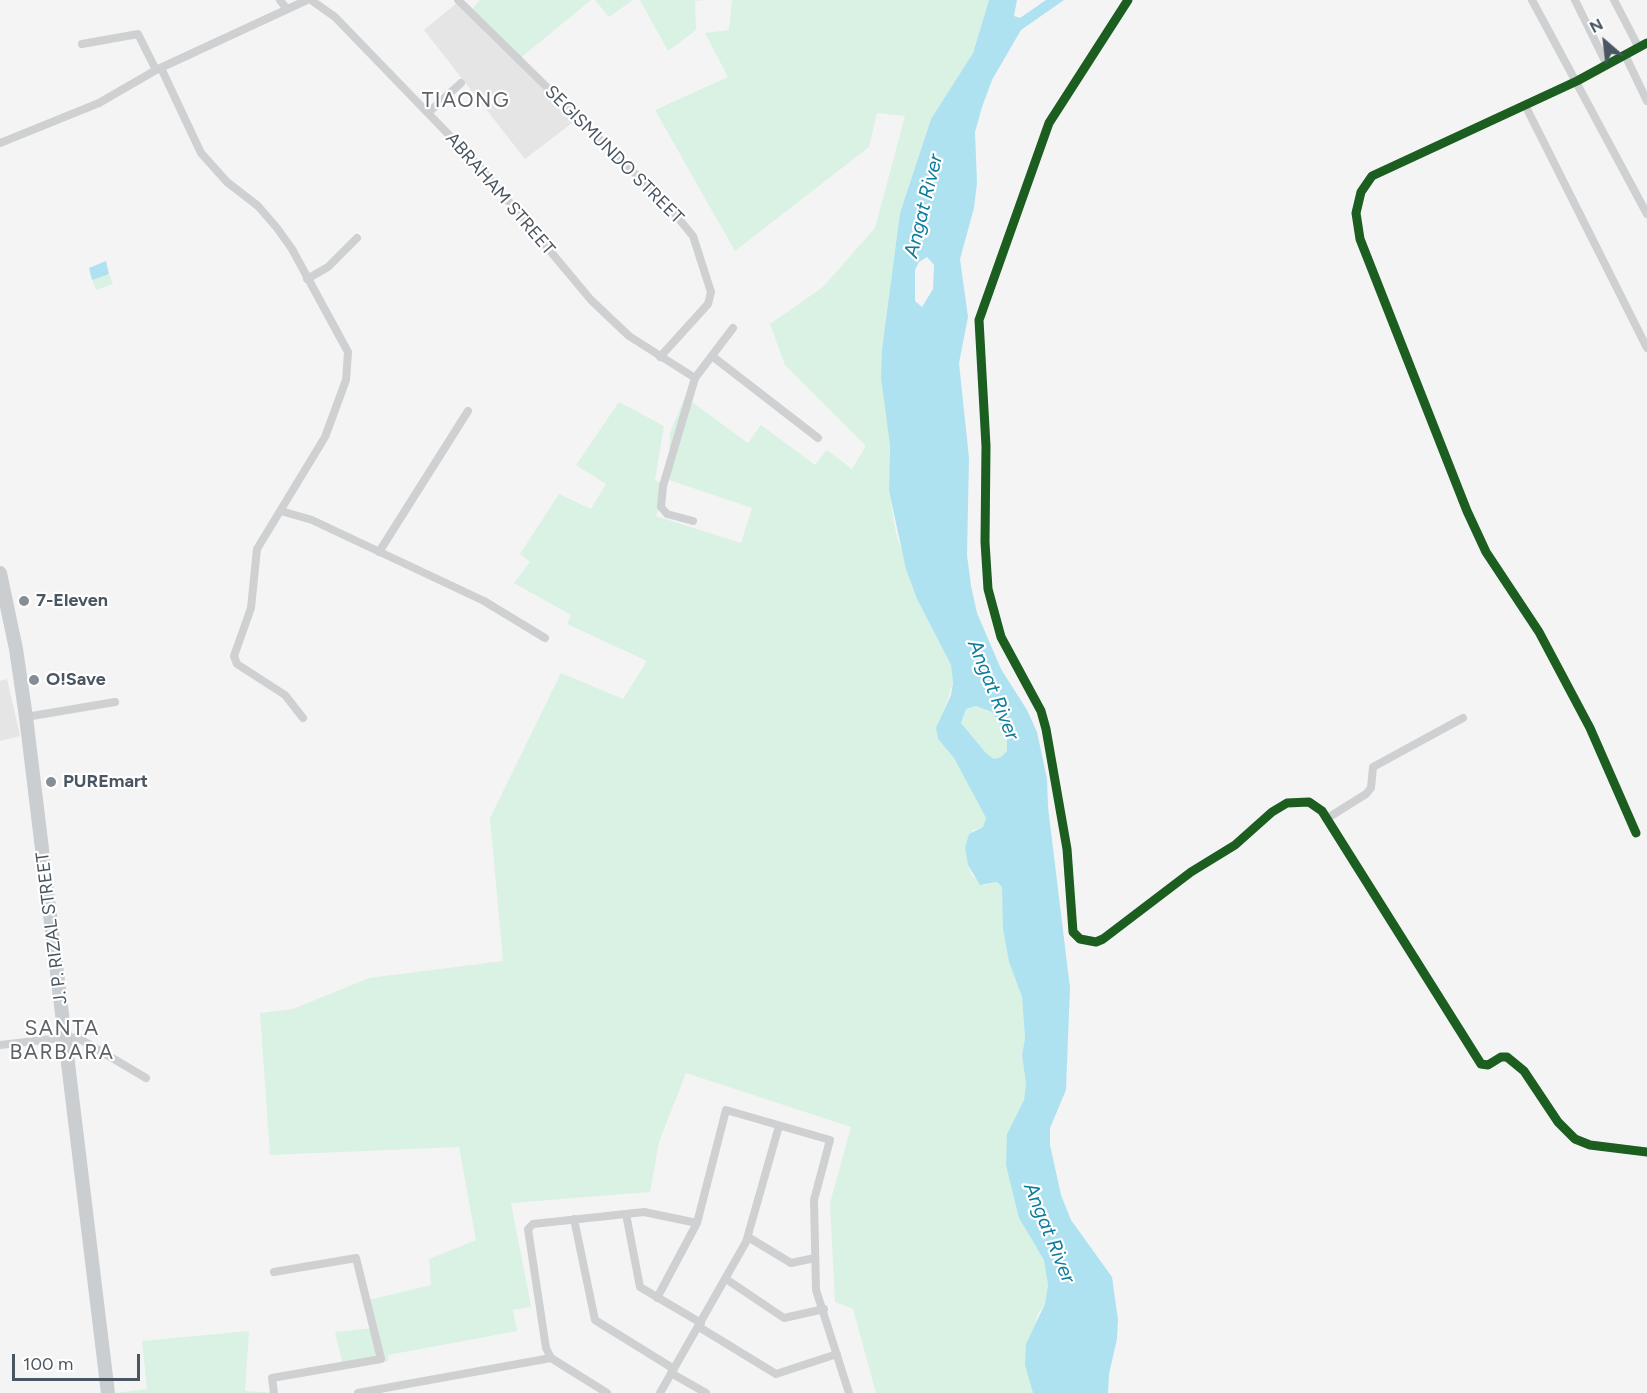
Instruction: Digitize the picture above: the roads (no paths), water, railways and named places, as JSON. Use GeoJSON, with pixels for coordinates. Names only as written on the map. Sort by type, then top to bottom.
{"type":"FeatureCollection","features":[{"type":"Feature","properties":{"kind":"main road","name":"J. P. RIZAL STREET"},"geometry":{"type":"LineString","coordinates":[[0,573],[16,649],[26,717],[68,1038],[108,1393]]}},
{"type":"Feature","properties":{"kind":"street"},"geometry":{"type":"LineString","coordinates":[[0,143],[99,103],[283,4],[309,0]]}},
{"type":"Feature","properties":{"kind":"street","name":"ABRAHAM STREET"},"geometry":{"type":"LineString","coordinates":[[309,0],[335,17],[428,113],[521,213],[591,300],[629,336],[695,378]]}},
{"type":"Feature","properties":{"kind":"street","name":"SEGISMUNDO STREET"},"geometry":{"type":"LineString","coordinates":[[458,0],[669,207],[693,236],[711,292],[708,304],[660,357]]}},
{"type":"Feature","properties":{"kind":"street"},"geometry":{"type":"LineString","coordinates":[[1128,0],[1049,123],[979,320],[986,447],[985,553],[988,589],[1001,638],[1041,711],[1046,729],[1067,849],[1073,932],[1080,939],[1096,942],[1103,939],[1191,872],[1235,845],[1272,812],[1287,803],[1309,802],[1326,819],[1481,1064],[1488,1065],[1501,1057],[1507,1057],[1524,1071],[1558,1122],[1575,1139],[1590,1145],[1647,1152]]}},
{"type":"Feature","properties":{"kind":"street"},"geometry":{"type":"LineString","coordinates":[[1532,0],[1647,214]]}},
{"type":"Feature","properties":{"kind":"street"},"geometry":{"type":"LineString","coordinates":[[1575,0],[1607,65]]}},
{"type":"Feature","properties":{"kind":"street"},"geometry":{"type":"LineString","coordinates":[[1614,0],[1643,46],[1577,81],[1372,176],[1361,192],[1356,213],[1359,231],[1393,326],[1481,542],[1553,659],[1590,728],[1636,834]]}},
{"type":"Feature","properties":{"kind":"street"},"geometry":{"type":"LineString","coordinates":[[82,44],[138,34],[159,69],[201,153],[227,182],[258,206],[277,228],[292,249],[348,352],[346,380],[325,436],[257,549],[251,608],[234,656],[237,664],[285,695],[303,718]]}},
{"type":"Feature","properties":{"kind":"street"},"geometry":{"type":"LineString","coordinates":[[1625,55],[1647,101]]}},
{"type":"Feature","properties":{"kind":"street"},"geometry":{"type":"LineString","coordinates":[[428,113],[461,84]]}},
{"type":"Feature","properties":{"kind":"street"},"geometry":{"type":"LineString","coordinates":[[1525,105],[1647,348]]}},
{"type":"Feature","properties":{"kind":"street"},"geometry":{"type":"LineString","coordinates":[[307,279],[327,267],[357,238]]}},
{"type":"Feature","properties":{"kind":"street"},"geometry":{"type":"LineString","coordinates":[[693,521],[667,513],[661,507],[668,465],[695,378],[733,328]]}},
{"type":"Feature","properties":{"kind":"street"},"geometry":{"type":"LineString","coordinates":[[712,356],[818,438]]}},
{"type":"Feature","properties":{"kind":"street"},"geometry":{"type":"LineString","coordinates":[[379,552],[468,411]]}},
{"type":"Feature","properties":{"kind":"street"},"geometry":{"type":"LineString","coordinates":[[281,511],[312,520],[484,601],[546,638]]}},
{"type":"Feature","properties":{"kind":"street"},"geometry":{"type":"LineString","coordinates":[[26,717],[116,702]]}},
{"type":"Feature","properties":{"kind":"street"},"geometry":{"type":"LineString","coordinates":[[1326,819],[1366,794],[1371,788],[1373,767],[1463,718]]}},
{"type":"Feature","properties":{"kind":"street"},"geometry":{"type":"LineString","coordinates":[[0,1045],[68,1038],[80,1039],[146,1078]]}},
{"type":"Feature","properties":{"kind":"street"},"geometry":{"type":"LineString","coordinates":[[657,1298],[697,1223],[726,1110],[830,1140],[814,1200],[816,1290],[824,1309],[849,1393]]}},
{"type":"Feature","properties":{"kind":"street"},"geometry":{"type":"LineString","coordinates":[[660,1393],[748,1237],[779,1126]]}},
{"type":"Feature","properties":{"kind":"street"},"geometry":{"type":"LineString","coordinates":[[607,1393],[551,1358],[546,1348],[528,1229],[533,1224],[644,1212],[697,1223]]}},
{"type":"Feature","properties":{"kind":"street"},"geometry":{"type":"LineString","coordinates":[[626,1214],[640,1287],[776,1374],[837,1354]]}},
{"type":"Feature","properties":{"kind":"street"},"geometry":{"type":"LineString","coordinates":[[574,1219],[595,1320],[706,1393]]}},
{"type":"Feature","properties":{"kind":"street"},"geometry":{"type":"LineString","coordinates":[[748,1237],[791,1263],[814,1258]]}},
{"type":"Feature","properties":{"kind":"street"},"geometry":{"type":"LineString","coordinates":[[274,1272],[356,1258],[381,1359],[272,1378],[274,1393]]}},
{"type":"Feature","properties":{"kind":"street"},"geometry":{"type":"LineString","coordinates":[[726,1279],[784,1318],[824,1309]]}},
{"type":"Feature","properties":{"kind":"street"},"geometry":{"type":"LineString","coordinates":[[358,1393],[551,1358]]}},
{"type":"Feature","properties":{"kind":"water","name":"Angat River"},"geometry":{"type":"Polygon","coordinates":[[[989,0],[1017,0],[1014,16],[1020,18],[1046,0],[1064,0],[1021,30],[992,80],[982,107],[975,132],[977,183],[974,208],[960,259],[968,317],[959,363],[969,458],[967,555],[971,586],[977,613],[1001,669],[1027,710],[1037,732],[1047,779],[1048,807],[1070,988],[1066,1090],[1050,1128],[1050,1145],[1061,1195],[1071,1220],[1112,1277],[1118,1320],[1108,1393],[1033,1393],[1025,1365],[1026,1344],[1045,1304],[1048,1285],[1044,1260],[1019,1218],[1006,1165],[1007,1134],[1024,1100],[1026,1084],[1022,1055],[1025,1038],[1022,997],[1009,962],[1003,928],[1002,887],[997,882],[980,885],[968,865],[965,848],[969,834],[983,827],[986,818],[954,758],[938,739],[936,728],[951,695],[953,683],[951,665],[917,599],[906,569],[889,491],[890,445],[881,378],[882,349],[900,213],[931,119],[973,53],[989,0]],[[927,257],[919,262],[915,270],[915,301],[922,307],[933,289],[934,265],[927,257]],[[976,706],[966,709],[961,723],[986,753],[994,759],[1001,757],[1007,751],[1007,735],[992,712],[976,706]]]}},
{"type":"Feature","properties":{"kind":"water"},"geometry":{"type":"Polygon","coordinates":[[[106,261],[109,274],[92,280],[89,268],[106,261]]]}},
{"type":"Feature","properties":{"kind":"place","name":"7-Eleven"},"geometry":{"type":"Point","coordinates":[24,601]}},
{"type":"Feature","properties":{"kind":"place","name":"O!Save"},"geometry":{"type":"Point","coordinates":[34,680]}},
{"type":"Feature","properties":{"kind":"place","name":"PUREmart"},"geometry":{"type":"Point","coordinates":[51,782]}},
{"type":"Feature","properties":{"kind":"district","name":"TIAONG"},"geometry":{"type":"Point","coordinates":[466,101]}},
{"type":"Feature","properties":{"kind":"district","name":"SANTA BARBARA"},"geometry":{"type":"Point","coordinates":[62,1041]}}]}
